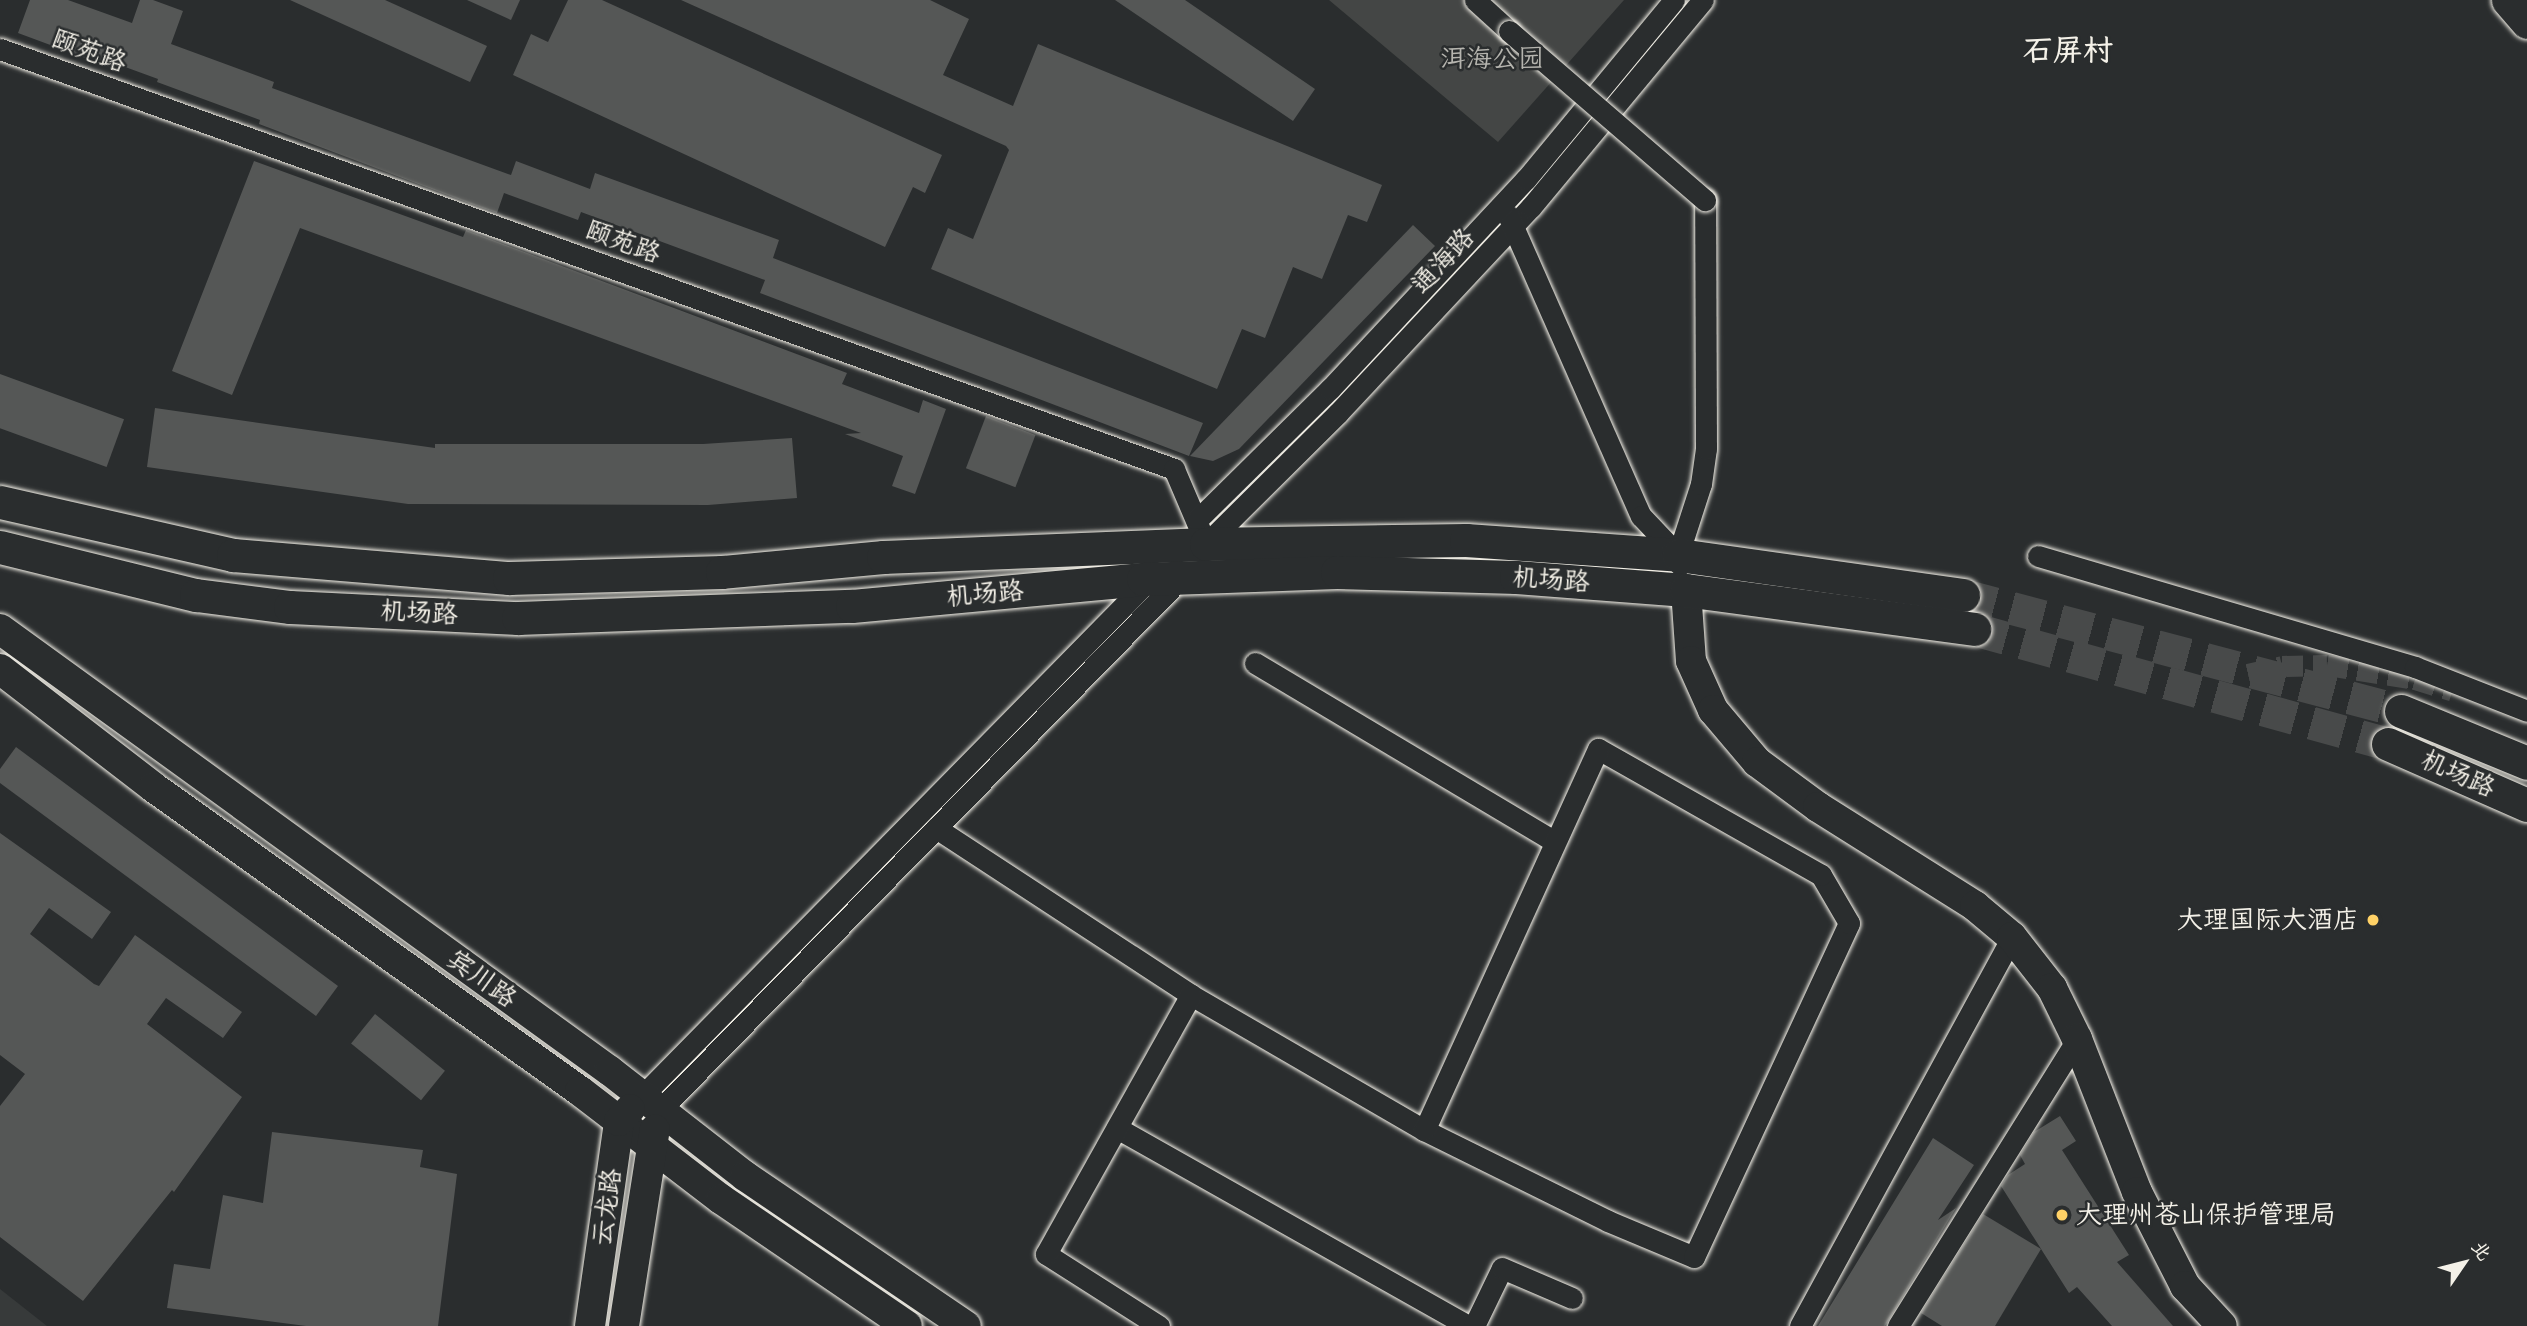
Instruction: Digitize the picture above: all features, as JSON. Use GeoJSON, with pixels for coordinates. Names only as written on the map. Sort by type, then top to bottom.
{"type":"FeatureCollection","features":[{"type":"Feature","properties":{"kind":"main road"},"geometry":{"type":"LineString","coordinates":[[2508,0],[2527,22]]}},
{"type":"Feature","properties":{"kind":"main road","name":"机场路"},"geometry":{"type":"LineString","coordinates":[[0,502],[233,555],[509,578],[722,572],[1202,532],[1466,540],[1678,555],[1963,595]]}},
{"type":"Feature","properties":{"kind":"main road","name":"机场路"},"geometry":{"type":"LineString","coordinates":[[0,547],[196,595],[290,607],[518,618],[852,606],[1166,579],[1337,572],[1516,577],[1686,590],[1974,629]]}},
{"type":"Feature","properties":{"kind":"main road"},"geometry":{"type":"LineString","coordinates":[[1686,590],[1690,661],[1713,710],[1757,762],[1975,906],[2012,937],[2052,988],[2077,1039],[2137,1192],[2185,1286],[2222,1326]]}},
{"type":"Feature","properties":{"kind":"main road","name":"宾川路"},"geometry":{"type":"LineString","coordinates":[[0,629],[651,1103],[745,1176],[966,1326]]}},
{"type":"Feature","properties":{"kind":"main road","name":"宾川路"},"geometry":{"type":"LineString","coordinates":[[0,668],[153,787],[619,1121],[721,1199],[907,1326]]}},
{"type":"Feature","properties":{"kind":"main road","name":"机场路"},"geometry":{"type":"LineString","coordinates":[[2401,711],[2527,764]]}},
{"type":"Feature","properties":{"kind":"main road","name":"机场路"},"geometry":{"type":"LineString","coordinates":[[2388,744],[2527,805]]}},
{"type":"Feature","properties":{"kind":"main road"},"geometry":{"type":"LineString","coordinates":[[619,1121],[651,1103]]}},
{"type":"Feature","properties":{"kind":"main road","name":"云龙路"},"geometry":{"type":"LineString","coordinates":[[624,1326],[650,1145],[651,1103]]}},
{"type":"Feature","properties":{"kind":"main road","name":"云龙路"},"geometry":{"type":"LineString","coordinates":[[590,1326],[619,1121]]}},
{"type":"Feature","properties":{"kind":"street"},"geometry":{"type":"LineString","coordinates":[[1475,0],[1705,200],[1706,449],[1701,484],[1678,555],[1686,590]]}},
{"type":"Feature","properties":{"kind":"street","name":"通海路"},"geometry":{"type":"LineString","coordinates":[[1202,532],[1503,203],[1674,0]]}},
{"type":"Feature","properties":{"kind":"street","name":"通海路"},"geometry":{"type":"LineString","coordinates":[[1202,532],[1338,413],[1513,226],[1703,0]]}},
{"type":"Feature","properties":{"kind":"street","name":"颐苑路"},"geometry":{"type":"LineString","coordinates":[[0,49],[1174,469],[1202,532]]}},
{"type":"Feature","properties":{"kind":"street"},"geometry":{"type":"LineString","coordinates":[[1503,203],[1640,516],[1678,555]]}},
{"type":"Feature","properties":{"kind":"street"},"geometry":{"type":"LineString","coordinates":[[2038,556],[2415,667],[2527,711]]}},
{"type":"Feature","properties":{"kind":"street"},"geometry":{"type":"LineString","coordinates":[[651,1103],[936,828],[1166,579]]}},
{"type":"Feature","properties":{"kind":"street"},"geometry":{"type":"LineString","coordinates":[[651,1103],[1166,579]]}},
{"type":"Feature","properties":{"kind":"street"},"geometry":{"type":"LineString","coordinates":[[1255,663],[1555,842]]}},
{"type":"Feature","properties":{"kind":"street"},"geometry":{"type":"LineString","coordinates":[[936,828],[1191,995],[1424,1130],[1608,1221],[1693,1257],[1849,923],[1821,875],[1598,749],[1424,1130]]}},
{"type":"Feature","properties":{"kind":"street"},"geometry":{"type":"LineString","coordinates":[[1800,1326],[2012,937]]}},
{"type":"Feature","properties":{"kind":"street"},"geometry":{"type":"LineString","coordinates":[[1159,1326],[1046,1254],[1191,995]]}},
{"type":"Feature","properties":{"kind":"street"},"geometry":{"type":"LineString","coordinates":[[1898,1326],[2077,1039]]}},
{"type":"Feature","properties":{"kind":"street"},"geometry":{"type":"LineString","coordinates":[[1117,1128],[1471,1326],[1502,1268],[1572,1298]]}},
{"type":"Feature","properties":{"kind":"shaded area"},"geometry":{"type":"Polygon","coordinates":[[[0,1289],[47,1326],[0,1326],[0,1289]]]}},
{"type":"Feature","properties":{"kind":"green space","name":"洱海公园"},"geometry":{"type":"Polygon","coordinates":[[[1329,0],[1624,0],[1498,142],[1329,0]]]}},
{"type":"Feature","properties":{"kind":"building"},"geometry":{"type":"Polygon","coordinates":[[[30,0],[68,0],[132,23],[140,0],[153,0],[183,11],[171,44],[274,82],[272,88],[511,175],[516,161],[590,189],[595,173],[779,240],[773,258],[1203,423],[1189,456],[760,293],[765,280],[581,212],[578,220],[504,193],[497,213],[474,205],[259,124],[260,120],[157,82],[158,79],[117,64],[115,69],[18,33],[30,0]]]}},
{"type":"Feature","properties":{"kind":"building"},"geometry":{"type":"Polygon","coordinates":[[[290,0],[385,0],[487,46],[470,82],[290,0]]]}},
{"type":"Feature","properties":{"kind":"building"},"geometry":{"type":"Polygon","coordinates":[[[467,0],[520,0],[511,20],[467,0]]]}},
{"type":"Feature","properties":{"kind":"building"},"geometry":{"type":"Polygon","coordinates":[[[568,0],[602,0],[942,155],[925,193],[913,187],[885,247],[513,75],[531,34],[548,42],[568,0]]]}},
{"type":"Feature","properties":{"kind":"building"},"geometry":{"type":"Polygon","coordinates":[[[681,0],[930,0],[969,19],[943,75],[1013,106],[1038,44],[1382,185],[1367,222],[1348,215],[1322,279],[1293,267],[1265,338],[1242,329],[1217,389],[931,269],[948,228],[973,239],[1009,150],[1006,146],[681,0]]]}},
{"type":"Feature","properties":{"kind":"building"},"geometry":{"type":"Polygon","coordinates":[[[1115,0],[1185,0],[1315,89],[1293,121],[1115,0]]]}},
{"type":"Feature","properties":{"kind":"building"},"geometry":{"type":"Polygon","coordinates":[[[254,161],[463,237],[466,230],[847,373],[842,384],[919,413],[923,400],[946,409],[915,494],[892,486],[903,456],[845,434],[861,433],[300,228],[232,395],[172,371],[254,161]]]}},
{"type":"Feature","properties":{"kind":"building"},"geometry":{"type":"Polygon","coordinates":[[[1413,225],[1435,246],[1239,449],[1213,461],[1190,456],[1413,225]]]}},
{"type":"Feature","properties":{"kind":"building"},"geometry":{"type":"Polygon","coordinates":[[[0,374],[124,419],[107,467],[0,428],[0,374]]]}},
{"type":"Feature","properties":{"kind":"building"},"geometry":{"type":"Polygon","coordinates":[[[155,408],[435,448],[435,444],[703,444],[792,438],[797,498],[708,505],[408,504],[147,467],[155,408]]]}},
{"type":"Feature","properties":{"kind":"building"},"geometry":{"type":"Polygon","coordinates":[[[986,416],[1035,435],[1015,487],[966,468],[986,416]]]}},
{"type":"Feature","properties":{"kind":"building"},"geometry":{"type":"Polygon","coordinates":[[[16,747],[338,986],[316,1016],[0,783],[0,769],[16,747]]]}},
{"type":"Feature","properties":{"kind":"building"},"geometry":{"type":"Polygon","coordinates":[[[0,833],[111,912],[92,939],[49,908],[30,934],[94,984],[99,986],[135,935],[242,1012],[223,1038],[166,998],[147,1024],[242,1097],[174,1192],[172,1190],[83,1301],[0,1237],[0,1106],[25,1074],[0,1055],[0,833]]]}},
{"type":"Feature","properties":{"kind":"building"},"geometry":{"type":"Polygon","coordinates":[[[375,1014],[445,1071],[421,1100],[351,1044],[375,1014]]]}},
{"type":"Feature","properties":{"kind":"building","name":"大理州苍山保护管理局"},"geometry":{"type":"Polygon","coordinates":[[[2060,1116],[2076,1141],[2062,1150],[2129,1255],[2117,1262],[2173,1326],[2112,1326],[2077,1287],[2069,1293],[2001,1186],[2008,1175],[2025,1164],[2020,1155],[2034,1132],[2060,1116]]]}},
{"type":"Feature","properties":{"kind":"building"},"geometry":{"type":"Polygon","coordinates":[[[272,1132],[423,1150],[420,1167],[457,1174],[438,1326],[306,1326],[167,1308],[174,1264],[210,1269],[223,1195],[263,1203],[272,1132]]]}},
{"type":"Feature","properties":{"kind":"building"},"geometry":{"type":"Polygon","coordinates":[[[1933,1138],[1974,1165],[1938,1220],[1956,1208],[1885,1326],[1818,1326],[1933,1138]]]}},
{"type":"Feature","properties":{"kind":"building"},"geometry":{"type":"Polygon","coordinates":[[[1983,1214],[2041,1249],[1995,1326],[1942,1326],[1921,1313],[1983,1214]]]}},
{"type":"Feature","properties":{"kind":"tunnel"},"geometry":{"type":"LineString","coordinates":[[1963,595],[2401,711]]}},
{"type":"Feature","properties":{"kind":"tunnel"},"geometry":{"type":"LineString","coordinates":[[1974,629],[2388,744]]}},
{"type":"Feature","properties":{"kind":"tunnel"},"geometry":{"type":"LineString","coordinates":[[2248,674],[2282,666],[2327,665],[2415,679],[2452,690]]}},
{"type":"Feature","properties":{"kind":"place","name":"大理国际大酒店"},"geometry":{"type":"Point","coordinates":[2373,920]}},
{"type":"Feature","properties":{"kind":"place","name":"大理州苍山保护管理局"},"geometry":{"type":"Point","coordinates":[2062,1215]}},
{"type":"Feature","properties":{"kind":"district","name":"石屏村"},"geometry":{"type":"Point","coordinates":[2068,50]}}]}
